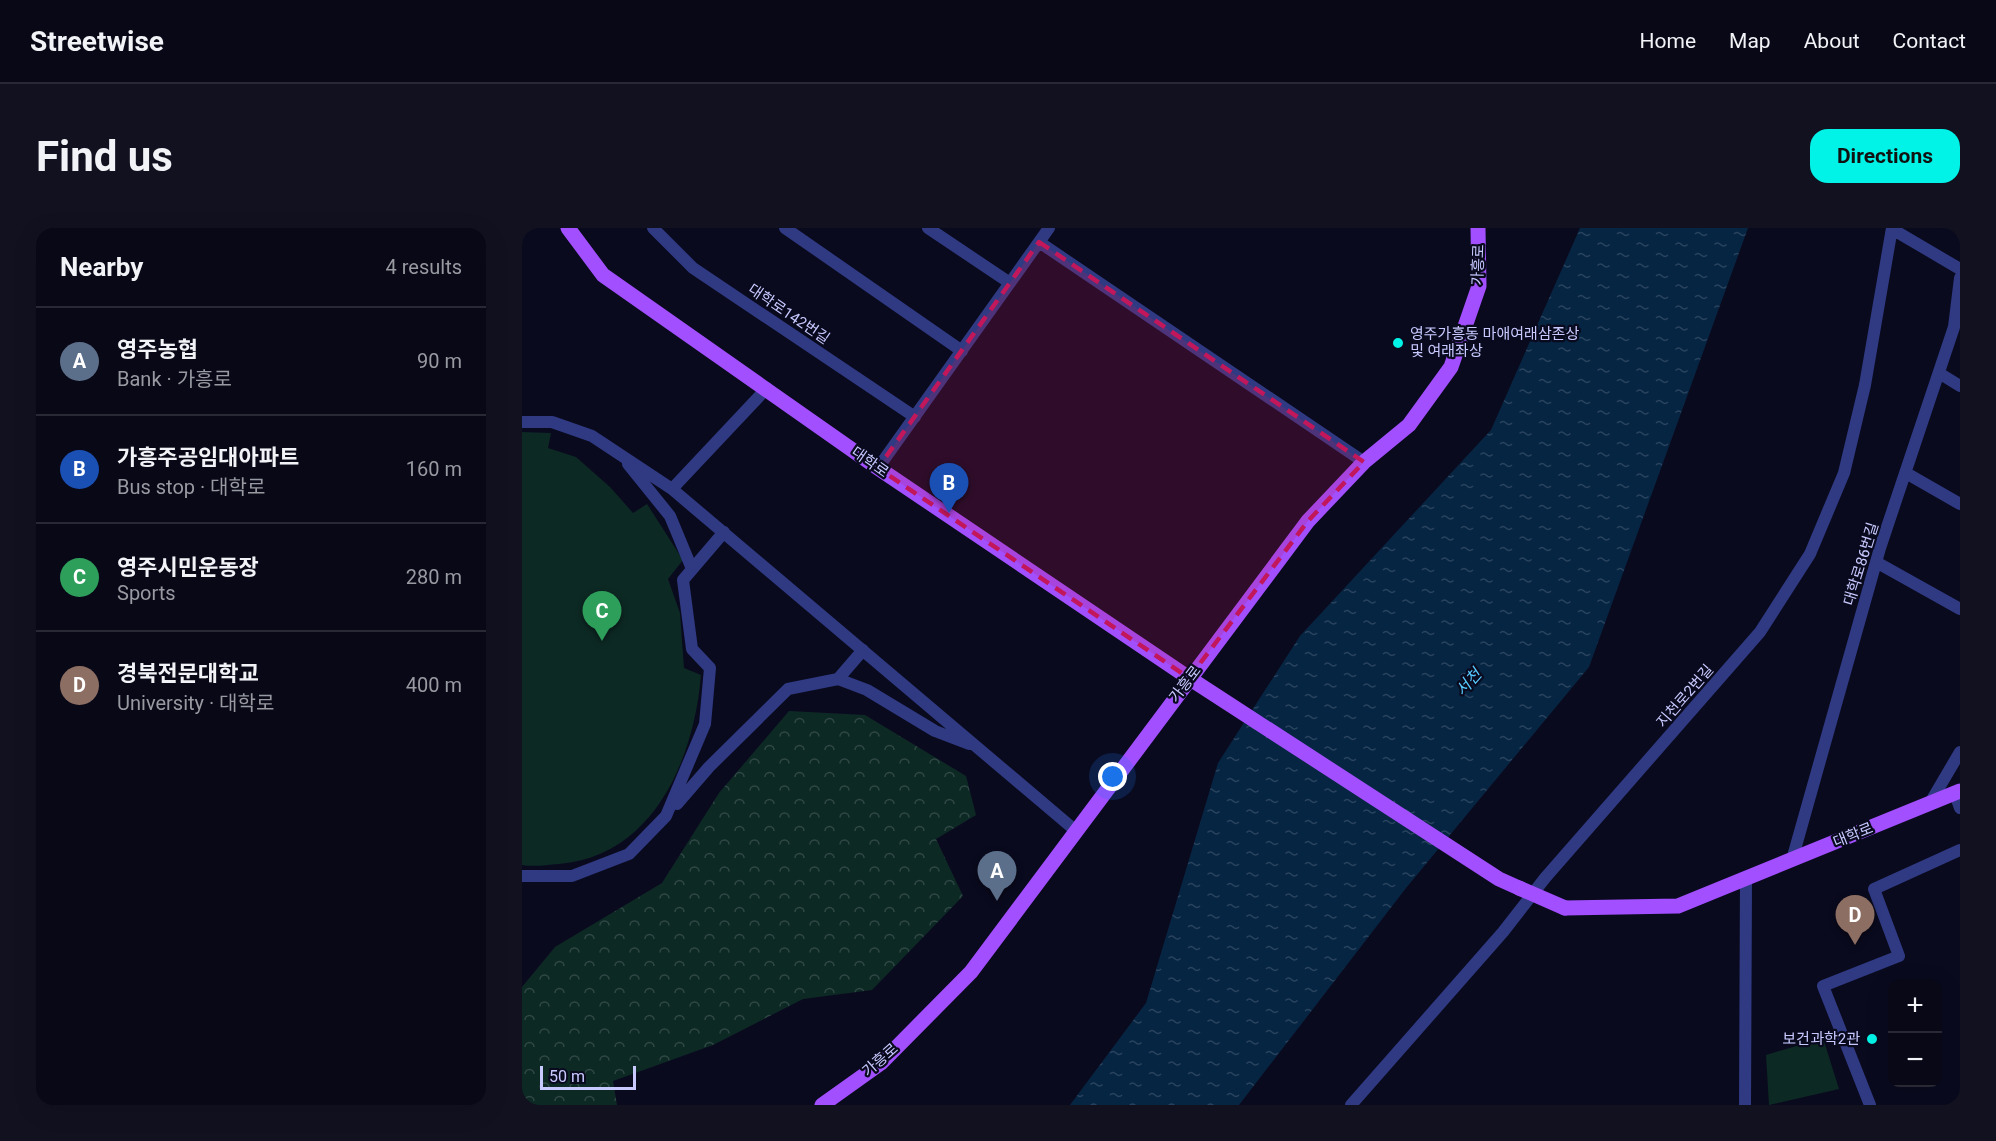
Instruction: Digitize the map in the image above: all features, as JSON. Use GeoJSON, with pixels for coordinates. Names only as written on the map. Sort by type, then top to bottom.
{"type":"FeatureCollection","features":[{"type":"Feature","properties":{"kind":"main road","name":"대학로"},"geometry":{"type":"LineString","coordinates":[[568,228],[603,275],[878,468],[1189,678],[1499,879],[1564,908],[1678,906],[1930,803],[1958,798]]}},
{"type":"Feature","properties":{"kind":"main road","name":"가흥로"},"geometry":{"type":"LineString","coordinates":[[822,1105],[880,1063],[971,972],[1308,521],[1364,462],[1409,425],[1451,367],[1479,286],[1478,228]]}},
{"type":"Feature","properties":{"kind":"street","name":"대학로142번길"},"geometry":{"type":"LineString","coordinates":[[653,228],[693,268],[915,417]]}},
{"type":"Feature","properties":{"kind":"street"},"geometry":{"type":"LineString","coordinates":[[784,228],[962,351]]}},
{"type":"Feature","properties":{"kind":"street"},"geometry":{"type":"LineString","coordinates":[[928,228],[1010,283]]}},
{"type":"Feature","properties":{"kind":"street"},"geometry":{"type":"LineString","coordinates":[[878,468],[1049,228]]}},
{"type":"Feature","properties":{"kind":"street"},"geometry":{"type":"LineString","coordinates":[[1892,228],[1960,269]]}},
{"type":"Feature","properties":{"kind":"street","name":"지천로2번길"},"geometry":{"type":"LineString","coordinates":[[1350,1105],[1488,950],[1545,878],[1760,632],[1810,554],[1844,473],[1865,385],[1892,228]]}},
{"type":"Feature","properties":{"kind":"street"},"geometry":{"type":"LineString","coordinates":[[1039,242],[1364,462]]}},
{"type":"Feature","properties":{"kind":"street","name":"대학로86번길"},"geometry":{"type":"LineString","coordinates":[[1792,860],[1876,562],[1954,327],[1960,278]]}},
{"type":"Feature","properties":{"kind":"street"},"geometry":{"type":"LineString","coordinates":[[1939,373],[1960,386]]}},
{"type":"Feature","properties":{"kind":"street"},"geometry":{"type":"LineString","coordinates":[[672,489],[767,388]]}},
{"type":"Feature","properties":{"kind":"street"},"geometry":{"type":"LineString","coordinates":[[522,422],[552,422],[592,436],[672,489],[1076,831]]}},
{"type":"Feature","properties":{"kind":"street"},"geometry":{"type":"LineString","coordinates":[[620,454],[670,516],[692,569]]}},
{"type":"Feature","properties":{"kind":"street"},"geometry":{"type":"LineString","coordinates":[[1906,472],[1960,504]]}},
{"type":"Feature","properties":{"kind":"street"},"geometry":{"type":"LineString","coordinates":[[666,816],[705,724],[710,668],[692,649],[683,580],[723,532]]}},
{"type":"Feature","properties":{"kind":"street"},"geometry":{"type":"LineString","coordinates":[[1876,562],[1960,609]]}},
{"type":"Feature","properties":{"kind":"street"},"geometry":{"type":"LineString","coordinates":[[838,679],[863,650]]}},
{"type":"Feature","properties":{"kind":"street"},"geometry":{"type":"LineString","coordinates":[[522,876],[572,876],[629,855],[709,767],[788,689],[838,679],[867,690],[935,731],[978,748]]}},
{"type":"Feature","properties":{"kind":"street"},"geometry":{"type":"LineString","coordinates":[[1930,803],[1960,752]]}},
{"type":"Feature","properties":{"kind":"street"},"geometry":{"type":"LineString","coordinates":[[1870,1105],[1823,986],[1899,956],[1874,889],[1959,854]]}},
{"type":"Feature","properties":{"kind":"street"},"geometry":{"type":"LineString","coordinates":[[1745,1105],[1746,878]]}},
{"type":"Feature","properties":{"kind":"highlighted area"},"geometry":{"type":"Polygon","coordinates":[[[1039,242],[1364,462],[1308,521],[1189,678],[878,468],[1039,242]]]}},
{"type":"Feature","properties":{"kind":"green space"},"geometry":{"type":"Polygon","coordinates":[[[522,432],[551,433],[548,448],[576,457],[610,487],[633,513],[647,504],[683,560],[668,579],[680,613],[684,668],[701,675],[697,707],[678,770],[663,798],[644,823],[620,843],[592,857],[536,866],[522,865],[522,432]]]}},
{"type":"Feature","properties":{"kind":"green space"},"geometry":{"type":"Polygon","coordinates":[[[789,711],[865,715],[966,776],[976,815],[936,839],[963,896],[872,990],[803,999],[713,1045],[613,1081],[617,1105],[522,1105],[522,987],[555,947],[662,883],[719,793],[789,711]]]}},
{"type":"Feature","properties":{"kind":"green space"},"geometry":{"type":"Polygon","coordinates":[[[1823,1038],[1839,1089],[1769,1105],[1766,1055],[1823,1038]]]}},
{"type":"Feature","properties":{"kind":"water","name":"서천"},"geometry":{"type":"Polygon","coordinates":[[[1580,228],[1748,228],[1589,667],[1406,888],[1239,1105],[1070,1105],[1146,1003],[1218,763],[1300,636],[1491,430],[1580,228]]]}},
{"type":"Feature","properties":{"kind":"place","name":"영주가흥동 마애여래삼존상 및 여래좌상"},"geometry":{"type":"Point","coordinates":[1398,343]}},
{"type":"Feature","properties":{"kind":"place","name":"가흥주공임대아파트"},"geometry":{"type":"Point","coordinates":[949,513]}},
{"type":"Feature","properties":{"kind":"place","name":"영주시민운동장"},"geometry":{"type":"Point","coordinates":[602,641]}},
{"type":"Feature","properties":{"kind":"place","name":"영주농협"},"geometry":{"type":"Point","coordinates":[997,901]}},
{"type":"Feature","properties":{"kind":"place","name":"경북전문대학교"},"geometry":{"type":"Point","coordinates":[1855,945]}},
{"type":"Feature","properties":{"kind":"place","name":"보건과학2관"},"geometry":{"type":"Point","coordinates":[1872,1039]}}]}
